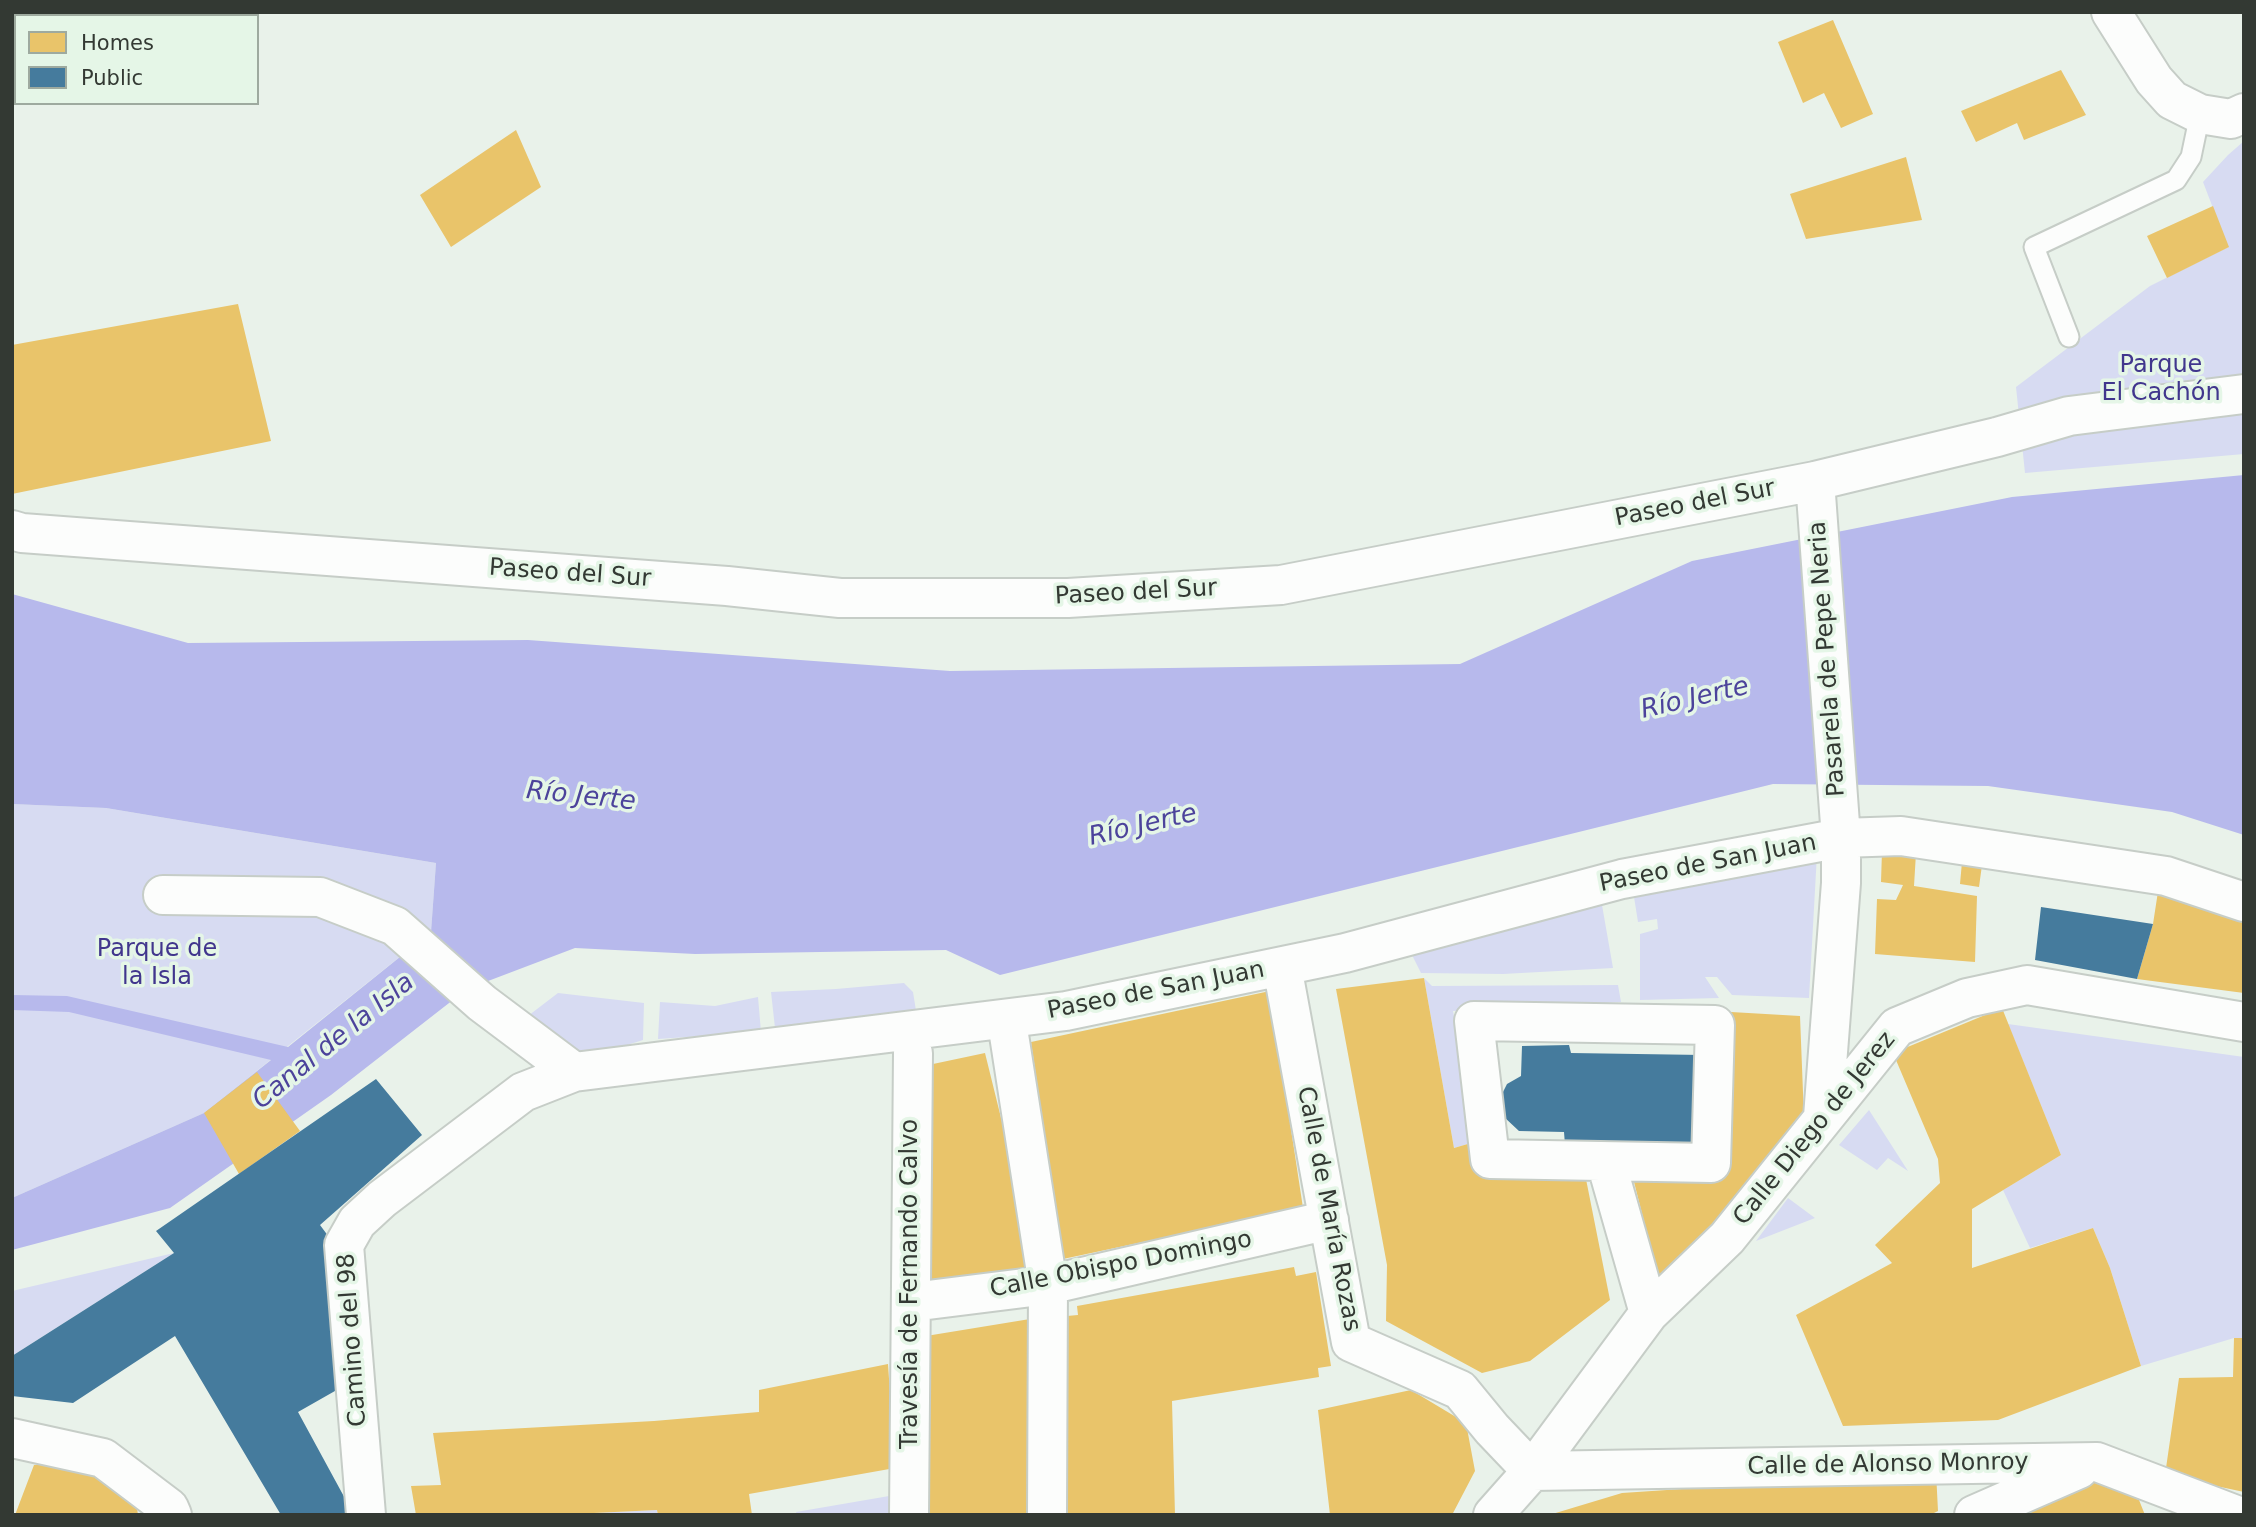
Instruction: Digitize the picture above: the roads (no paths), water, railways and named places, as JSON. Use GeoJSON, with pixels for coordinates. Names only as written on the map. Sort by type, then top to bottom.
{"type":"FeatureCollection","features":[{"type":"Feature","properties":{"kind":"street"},"geometry":{"type":"LineString","coordinates":[[2111,12],[2154,80],[2172,100],[2200,114],[2231,119],[2244,113]]}},
{"type":"Feature","properties":{"kind":"street","name":"Paseo del Sur"},"geometry":{"type":"LineString","coordinates":[[12,530],[22,533],[727,586],[840,598],[1068,598],[1281,585],[1815,481],[1997,437],[2069,416],[2244,394]]}},
{"type":"Feature","properties":{"kind":"street","name":"Pasarela de Pepe Neria"},"geometry":{"type":"LineString","coordinates":[[1815,481],[1841,838],[1841,883],[1823,1117]]}},
{"type":"Feature","properties":{"kind":"street","name":"Paseo de San Juan"},"geometry":{"type":"LineString","coordinates":[[574,1072],[1066,1011],[1345,953],[1622,878],[1841,838],[1901,836],[2166,876],[2244,902]]}},
{"type":"Feature","properties":{"kind":"street"},"geometry":{"type":"LineString","coordinates":[[163,895],[320,897],[395,926],[482,1003],[574,1072]]}},
{"type":"Feature","properties":{"kind":"street"},"geometry":{"type":"LineString","coordinates":[[848,1038],[913,1053],[1400,953]]}},
{"type":"Feature","properties":{"kind":"street","name":"Calle de María Rozas"},"geometry":{"type":"LineString","coordinates":[[1284,978],[1351,1342],[1460,1390],[1532,1471]]}},
{"type":"Feature","properties":{"kind":"street","name":"Calle Diego de Jerez"},"geometry":{"type":"LineString","coordinates":[[1493,1515],[1532,1471],[1649,1313],[1727,1238],[1897,1027],[1967,998],[2027,985],[2244,1022]]}},
{"type":"Feature","properties":{"kind":"street"},"geometry":{"type":"LineString","coordinates":[[1474,1021],[1716,1025],[1711,1163],[1606,1162],[1490,1159],[1474,1021]]}},
{"type":"Feature","properties":{"kind":"street"},"geometry":{"type":"LineString","coordinates":[[1009,1035],[1048,1285],[1047,1515]]}},
{"type":"Feature","properties":{"kind":"street","name":"Travesía de Fernando Calvo"},"geometry":{"type":"LineString","coordinates":[[909,1515],[913,1053]]}},
{"type":"Feature","properties":{"kind":"street","name":"Camino del 98"},"geometry":{"type":"LineString","coordinates":[[366,1515],[344,1245],[357,1222],[382,1199],[523,1092],[574,1072]]}},
{"type":"Feature","properties":{"kind":"street"},"geometry":{"type":"LineString","coordinates":[[1606,1162],[1649,1313]]}},
{"type":"Feature","properties":{"kind":"street","name":"Calle Obispo Domingo"},"geometry":{"type":"LineString","coordinates":[[912,1302],[1048,1285],[1329,1220]]}},
{"type":"Feature","properties":{"kind":"street"},"geometry":{"type":"LineString","coordinates":[[15,1449],[103,1458],[169,1508],[172,1515]]}},
{"type":"Feature","properties":{"kind":"street"},"geometry":{"type":"LineString","coordinates":[[1974,1515],[2097,1462]]}},
{"type":"Feature","properties":{"kind":"street","name":"Calle de Alonso Monroy"},"geometry":{"type":"LineString","coordinates":[[1532,1471],[2097,1462],[2236,1515]]}},
{"type":"Feature","properties":{"kind":"lane"},"geometry":{"type":"LineString","coordinates":[[2069,337],[2034,247],[2176,180],[2191,157],[2200,114]]}},
{"type":"Feature","properties":{"kind":"water"},"geometry":{"type":"Polygon","coordinates":[[[2244,475],[2244,835],[2172,812],[1988,786],[1773,784],[1000,975],[946,950],[695,954],[575,948],[467,989],[331,1095],[170,1208],[12,1250],[12,1198],[204,1113],[271,1060],[69,1012],[12,1010],[12,995],[67,996],[288,1047],[431,932],[436,863],[106,808],[12,804],[12,594],[188,643],[528,640],[950,671],[1460,664],[1692,561],[2012,497],[2244,475]]]}},
{"type":"Feature","properties":{"kind":"park label","name":"Parque El Cachón"},"geometry":{"type":"Point","coordinates":[2161,380]}},
{"type":"Feature","properties":{"kind":"park label","name":"Parque de la Isla"},"geometry":{"type":"Point","coordinates":[157,964]}},
{"type":"Feature","properties":{"kind":"water label","name":"Río Jerte"},"geometry":{"type":"Point","coordinates":[1695,699]}},
{"type":"Feature","properties":{"kind":"water label","name":"Río Jerte"},"geometry":{"type":"Point","coordinates":[581,797]}},
{"type":"Feature","properties":{"kind":"water label","name":"Río Jerte"},"geometry":{"type":"Point","coordinates":[1143,826]}},
{"type":"Feature","properties":{"kind":"water label","name":"Canal de la Isla"},"geometry":{"type":"Point","coordinates":[334,1042]}}]}
